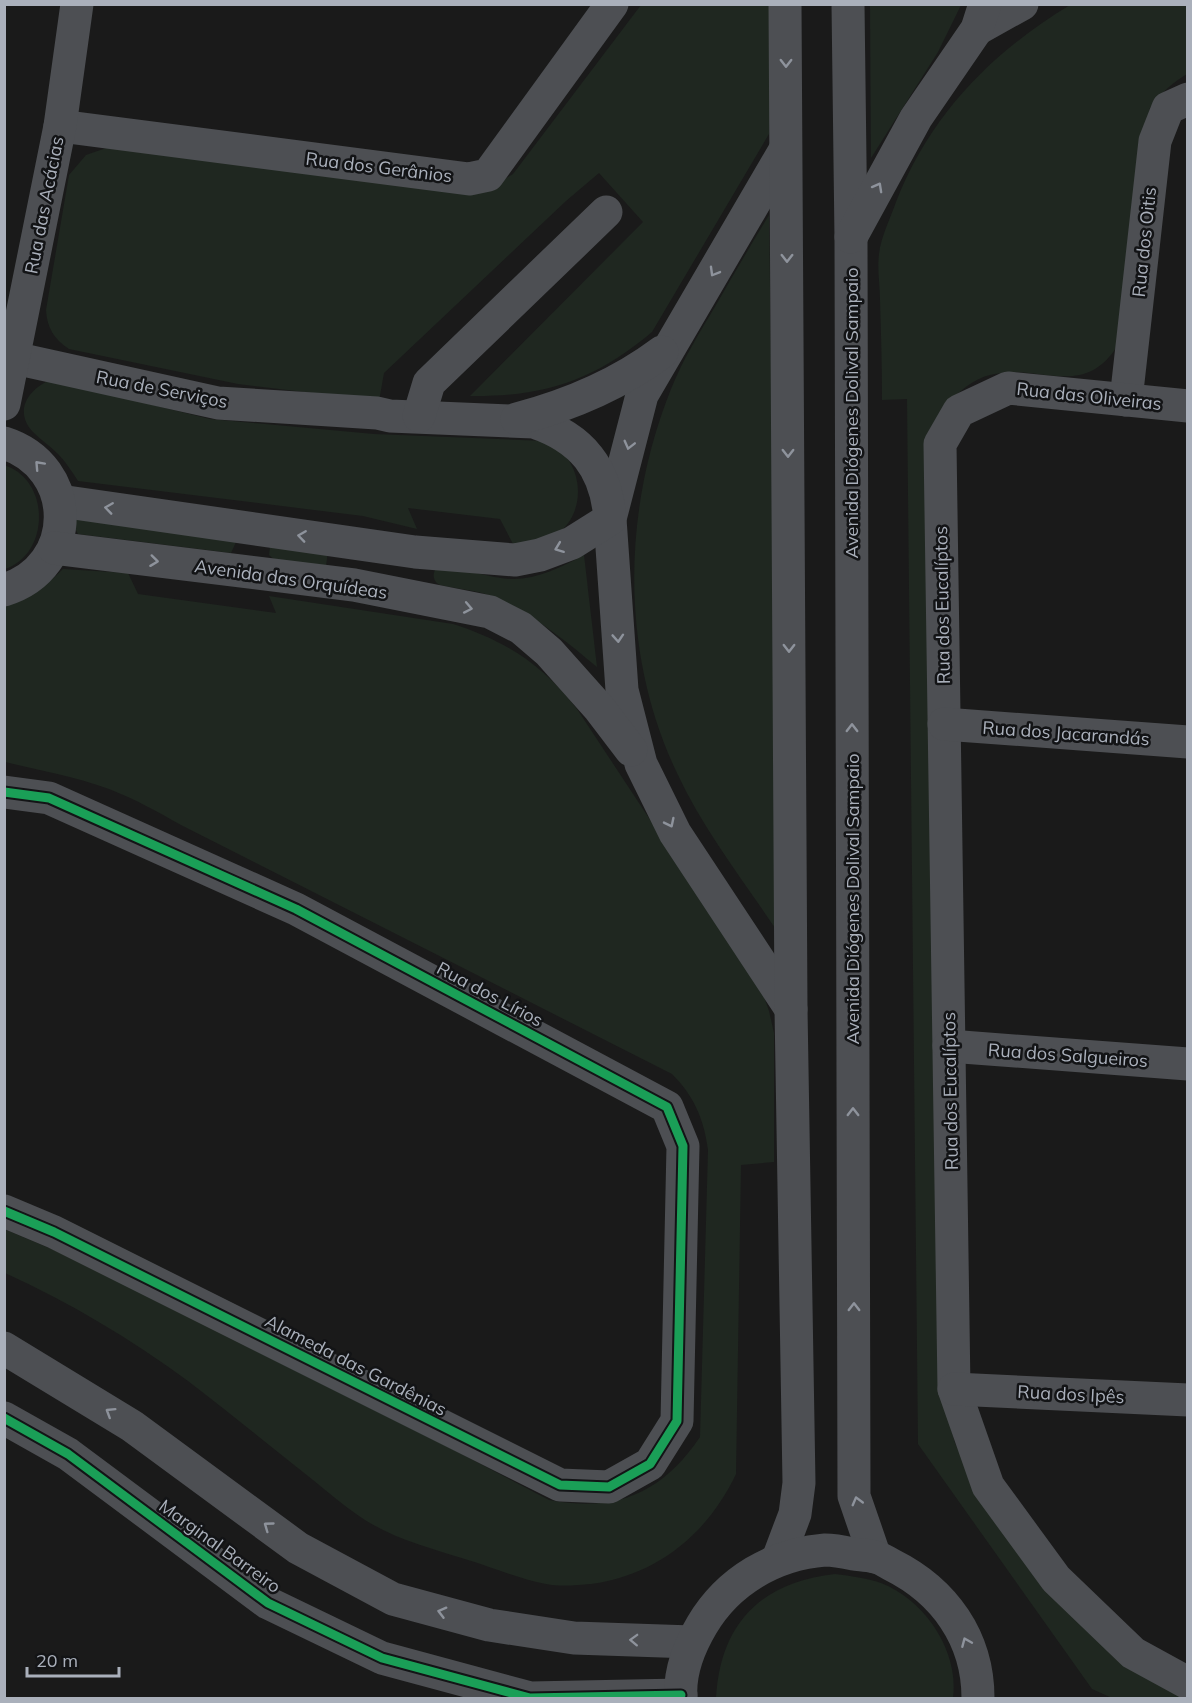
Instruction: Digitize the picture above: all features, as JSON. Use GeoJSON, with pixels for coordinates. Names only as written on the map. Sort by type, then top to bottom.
{"type":"FeatureCollection","features":[{"type":"Feature","properties":{"kind":"street","name":"Rua das Acácias"},"geometry":{"type":"LineString","coordinates":[[4,404],[60,126],[76,4]]}},
{"type":"Feature","properties":{"kind":"street","name":"Rua dos Gerânios"},"geometry":{"type":"LineString","coordinates":[[60,126],[469,179],[488,175],[612,4]]}},
{"type":"Feature","properties":{"kind":"street"},"geometry":{"type":"LineString","coordinates":[[778,1559],[795,1514],[799,1483],[791,1009],[785,4]]}},
{"type":"Feature","properties":{"kind":"street","name":"Avenida Diógenes Dolival Sampaio"},"geometry":{"type":"LineString","coordinates":[[848,4],[854,1496],[875,1557]]}},
{"type":"Feature","properties":{"kind":"street"},"geometry":{"type":"LineString","coordinates":[[981,17],[1022,4]]}},
{"type":"Feature","properties":{"kind":"street","name":"Avenida Diógenes Dolival Sampaio"},"geometry":{"type":"LineString","coordinates":[[850,239],[916,118],[981,17]]}},
{"type":"Feature","properties":{"kind":"street","name":"Rua dos Oitis"},"geometry":{"type":"LineString","coordinates":[[1126,400],[1155,141],[1168,108],[1188,99]]}},
{"type":"Feature","properties":{"kind":"street"},"geometry":{"type":"LineString","coordinates":[[786,149],[642,395],[610,519],[622,690],[640,764],[675,832],[791,1009]]}},
{"type":"Feature","properties":{"kind":"street"},"geometry":{"type":"LineString","coordinates":[[419,417],[429,383],[606,212]]}},
{"type":"Feature","properties":{"kind":"street","name":"Rua de Serviços"},"geometry":{"type":"LineString","coordinates":[[515,420],[552,410],[589,396],[645,365],[670,346]]}},
{"type":"Feature","properties":{"kind":"street","name":"Rua de Serviços"},"geometry":{"type":"LineString","coordinates":[[14,358],[218,403],[419,417],[534,422],[568,437],[594,464],[609,500],[610,519]]}},
{"type":"Feature","properties":{"kind":"street","name":"Rua das Oliveiras"},"geometry":{"type":"LineString","coordinates":[[959,411],[1008,388],[1188,406]]}},
{"type":"Feature","properties":{"kind":"street","name":"Rua dos Eucalíptos"},"geometry":{"type":"LineString","coordinates":[[959,411],[940,444],[954,1389],[988,1486],[1056,1579],[1133,1653],[1188,1683]]}},
{"type":"Feature","properties":{"kind":"street"},"geometry":{"type":"LineString","coordinates":[[4,443],[19,448],[38,461],[52,480],[60,501],[61,525],[54,548],[40,570],[19,586],[4,590]]}},
{"type":"Feature","properties":{"kind":"street"},"geometry":{"type":"LineString","coordinates":[[60,501],[415,552],[515,560],[540,555],[572,543],[610,519]]}},
{"type":"Feature","properties":{"kind":"street"},"geometry":{"type":"LineString","coordinates":[[242,572],[249,528]]}},
{"type":"Feature","properties":{"kind":"street","name":"Avenida das Orquídeas"},"geometry":{"type":"LineString","coordinates":[[54,548],[354,585],[490,612],[521,628],[549,651],[599,708],[640,764]]}},
{"type":"Feature","properties":{"kind":"street"},"geometry":{"type":"LineString","coordinates":[[410,597],[415,552]]}},
{"type":"Feature","properties":{"kind":"street","name":"Rua dos Jacarandás"},"geometry":{"type":"LineString","coordinates":[[944,724],[1188,742]]}},
{"type":"Feature","properties":{"kind":"street","name":"Rua dos Lírios"},"geometry":{"type":"LineString","coordinates":[[4,792],[49,798],[296,909],[667,1107],[682,1146],[677,1421]]}},
{"type":"Feature","properties":{"kind":"street","name":"Rua dos Salgueiros"},"geometry":{"type":"LineString","coordinates":[[949,1046],[1188,1064]]}},
{"type":"Feature","properties":{"kind":"street","name":"Alameda das Gardênias"},"geometry":{"type":"LineString","coordinates":[[4,1211],[54,1232],[560,1485],[609,1487],[650,1464],[677,1421]]}},
{"type":"Feature","properties":{"kind":"street"},"geometry":{"type":"LineString","coordinates":[[4,1348],[132,1426],[298,1548],[393,1599],[489,1625],[574,1638],[692,1642]]}},
{"type":"Feature","properties":{"kind":"street","name":"Rua dos Ipês"},"geometry":{"type":"LineString","coordinates":[[954,1389],[1188,1400]]}},
{"type":"Feature","properties":{"kind":"street","name":"Marginal Barreiro"},"geometry":{"type":"LineString","coordinates":[[4,1418],[68,1454],[268,1603],[382,1658],[530,1698],[681,1697]]}},
{"type":"Feature","properties":{"kind":"street"},"geometry":{"type":"LineString","coordinates":[[681,1697],[684,1668],[692,1642],[713,1607],[742,1579],[778,1559],[826,1550],[875,1557],[914,1576],[946,1605],[968,1643],[978,1685],[978,1698]]}},
{"type":"Feature","properties":{"kind":"shaded area"},"geometry":{"type":"Polygon","coordinates":[[[641,5],[769,5],[771,112],[769,134],[652,332],[631,349],[589,374],[546,389],[497,396],[470,396],[643,222],[599,173],[566,201],[384,373],[379,401],[238,384],[69,349],[52,332],[46,310],[69,175],[86,155],[109,147],[500,182],[513,174],[641,5]]]}},
{"type":"Feature","properties":{"kind":"shaded area"},"geometry":{"type":"Polygon","coordinates":[[[870,5],[961,5],[938,52],[871,158],[870,5]]]}},
{"type":"Feature","properties":{"kind":"shaded area"},"geometry":{"type":"Polygon","coordinates":[[[1070,5],[1187,5],[1187,74],[1167,89],[1150,108],[1118,345],[1105,362],[1090,371],[1075,376],[1008,372],[990,375],[972,382],[948,403],[948,1418],[955,1443],[966,1467],[1187,1698],[1112,1698],[1092,1689],[918,1444],[907,399],[882,400],[879,254],[886,228],[910,171],[926,141],[945,114],[989,65],[1041,24],[1070,5]]]}},
{"type":"Feature","properties":{"kind":"shaded area"},"geometry":{"type":"Polygon","coordinates":[[[769,215],[779,934],[699,815],[677,773],[658,727],[645,680],[637,631],[634,582],[636,532],[643,484],[655,436],[671,389],[692,346],[769,215]]]}},
{"type":"Feature","properties":{"kind":"shaded area"},"geometry":{"type":"Polygon","coordinates":[[[51,380],[210,419],[374,434],[544,441],[565,455],[573,468],[578,489],[575,511],[563,529],[554,536],[540,541],[513,544],[500,519],[408,508],[417,529],[363,516],[78,481],[61,457],[33,432],[24,416],[24,408],[30,394],[51,380]]]}},
{"type":"Feature","properties":{"kind":"shaded area"},"geometry":{"type":"Polygon","coordinates":[[[4,465],[19,473],[30,485],[37,501],[39,517],[37,533],[30,549],[20,561],[5,569],[4,465]]]}},
{"type":"Feature","properties":{"kind":"shaded area"},"geometry":{"type":"Polygon","coordinates":[[[78,516],[236,542],[231,553],[78,534],[75,525],[78,516]]]}},
{"type":"Feature","properties":{"kind":"shaded area"},"geometry":{"type":"Polygon","coordinates":[[[270,547],[328,551],[326,566],[275,560],[269,555],[270,547]]]}},
{"type":"Feature","properties":{"kind":"shaded area"},"geometry":{"type":"Polygon","coordinates":[[[584,555],[597,667],[560,637],[505,602],[485,594],[440,585],[434,577],[435,570],[444,565],[497,577],[513,579],[532,577],[550,572],[584,555]]]}},
{"type":"Feature","properties":{"kind":"shaded area"},"geometry":{"type":"Polygon","coordinates":[[[63,569],[128,573],[138,594],[276,613],[269,596],[453,624],[490,638],[522,656],[551,680],[577,709],[761,988],[774,1033],[774,1162],[741,1165],[736,1474],[711,1515],[678,1548],[659,1561],[615,1579],[591,1584],[552,1585],[536,1582],[398,1537],[353,1512],[204,1393],[144,1350],[76,1309],[5,1273],[4,1229],[154,1292],[549,1500],[596,1504],[616,1501],[635,1494],[653,1485],[670,1472],[700,1437],[708,1150],[701,1118],[680,1082],[672,1074],[137,801],[84,781],[5,762],[5,606],[36,591],[63,569]]]}},
{"type":"Feature","properties":{"kind":"shaded area"},"geometry":{"type":"Polygon","coordinates":[[[835,1574],[881,1583],[897,1591],[925,1614],[936,1629],[950,1663],[953,1698],[716,1698],[719,1672],[726,1649],[736,1628],[749,1611],[766,1597],[786,1586],[835,1574]]]}},
{"type":"Feature","properties":{"kind":"cycle path"},"geometry":{"type":"LineString","coordinates":[[4,792],[49,798],[296,909],[667,1107],[683,1146],[677,1421],[650,1464],[609,1487],[560,1485],[54,1232],[4,1211]]}},
{"type":"Feature","properties":{"kind":"cycle path"},"geometry":{"type":"LineString","coordinates":[[4,1418],[68,1454],[268,1603],[382,1658],[530,1698],[681,1695]]}}]}
